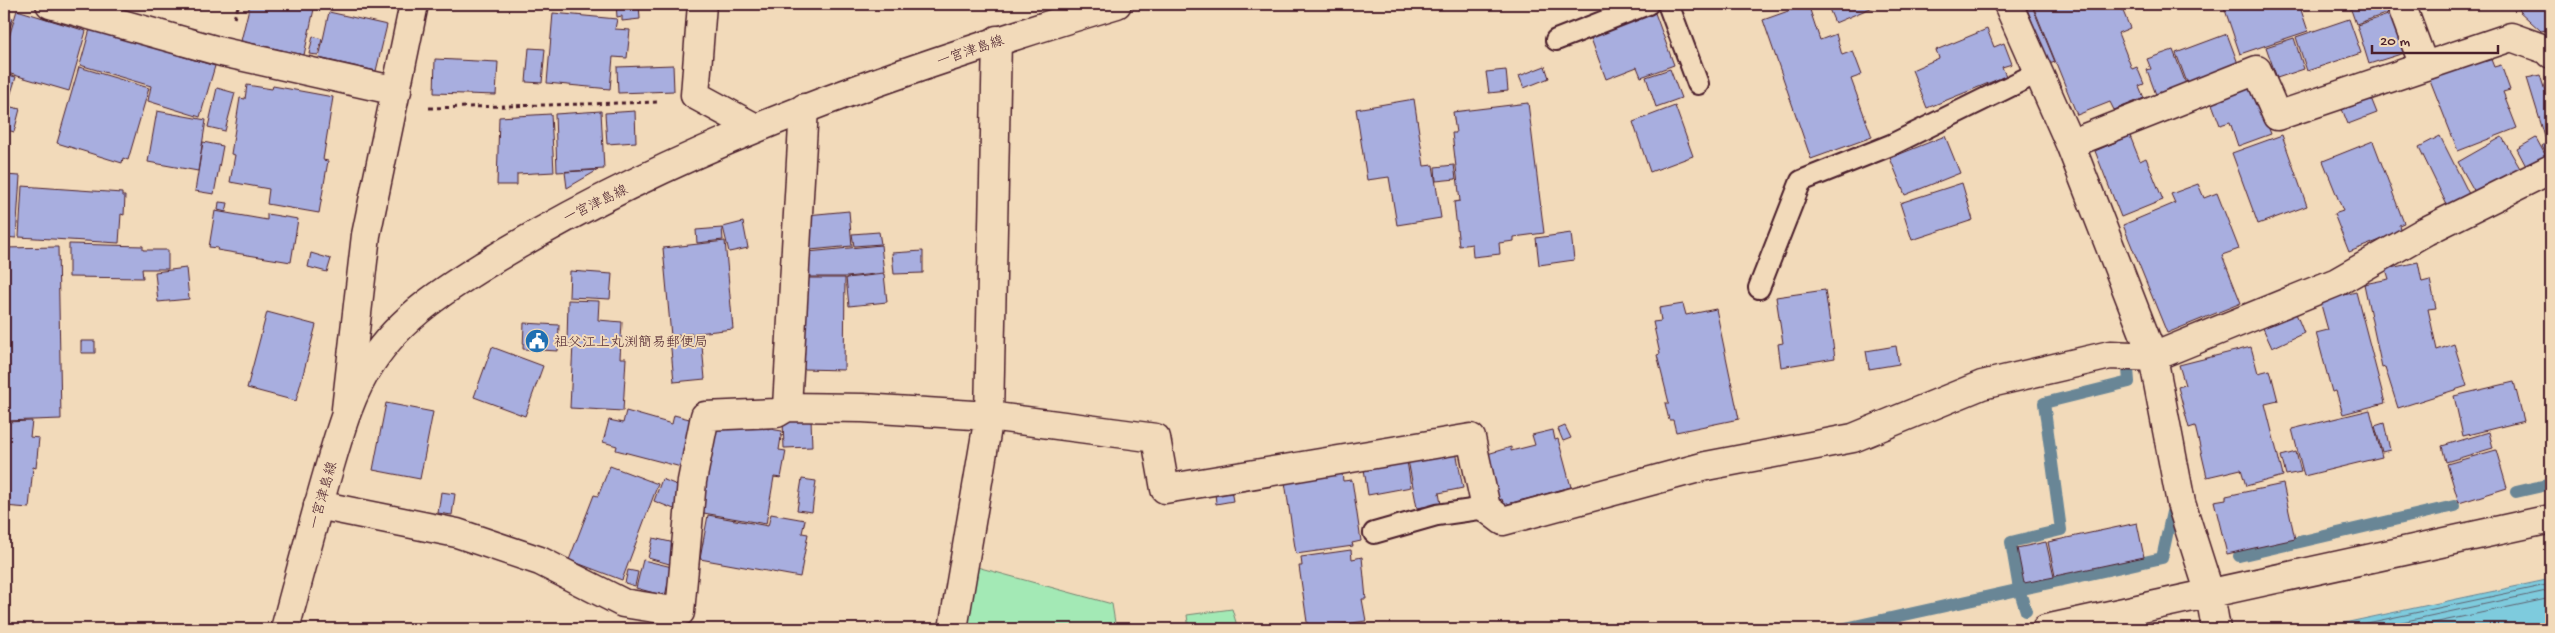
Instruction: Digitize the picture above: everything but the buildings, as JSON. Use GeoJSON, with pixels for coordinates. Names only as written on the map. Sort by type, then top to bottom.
{"type":"FeatureCollection","features":[{"type":"Feature","properties":{"kind":"street"},"geometry":{"type":"LineString","coordinates":[[50,4],[395,100]]}},
{"type":"Feature","properties":{"kind":"street"},"geometry":{"type":"LineString","coordinates":[[345,415],[366,235],[414,4]]}},
{"type":"Feature","properties":{"kind":"street"},"geometry":{"type":"LineString","coordinates":[[702,4],[695,95],[754,127]]}},
{"type":"Feature","properties":{"kind":"street","name":"一宮津島線"},"geometry":{"type":"LineString","coordinates":[[285,629],[318,505],[345,415],[371,362],[403,324],[444,290],[566,216],[754,127],[997,40],[1117,4]]}},
{"type":"Feature","properties":{"kind":"street"},"geometry":{"type":"LineString","coordinates":[[2008,4],[2070,144],[2153,358],[2181,503],[2213,611]]}},
{"type":"Feature","properties":{"kind":"street"},"geometry":{"type":"LineString","coordinates":[[2401,4],[2424,66]]}},
{"type":"Feature","properties":{"kind":"street"},"geometry":{"type":"LineString","coordinates":[[2070,144],[2257,70],[2277,116],[2511,37],[2551,48]]}},
{"type":"Feature","properties":{"kind":"street"},"geometry":{"type":"LineString","coordinates":[[953,629],[989,416],[997,40]]}},
{"type":"Feature","properties":{"kind":"street"},"geometry":{"type":"LineString","coordinates":[[787,407],[804,108]]}},
{"type":"Feature","properties":{"kind":"street"},"geometry":{"type":"LineString","coordinates":[[318,505],[457,533],[540,561],[623,603],[680,612],[692,481],[705,416],[778,413],[787,407],[863,408],[989,416],[1156,438],[1165,489],[1471,438],[1486,508],[1503,521],[1706,466],[1854,438],[1982,385],[2110,355],[2153,358],[2337,282],[2426,231],[2551,169]]}},
{"type":"Feature","properties":{"kind":"street"},"geometry":{"type":"LineString","coordinates":[[2046,629],[2213,611],[2551,519]]}},
{"type":"Feature","properties":{"kind":"lane"},"geometry":{"type":"LineString","coordinates":[[1556,40],[1648,4]]}},
{"type":"Feature","properties":{"kind":"lane"},"geometry":{"type":"LineString","coordinates":[[1668,4],[1698,84]]}},
{"type":"Feature","properties":{"kind":"lane"},"geometry":{"type":"LineString","coordinates":[[1759,288],[1801,181],[1892,145],[2039,72]]}},
{"type":"Feature","properties":{"kind":"lane"},"geometry":{"type":"LineString","coordinates":[[1374,533],[1437,515],[1486,508]]}},
{"type":"Feature","properties":{"kind":"path"},"geometry":{"type":"LineString","coordinates":[[395,100],[675,101],[695,95]]}},
{"type":"Feature","properties":{"kind":"green space"},"geometry":{"type":"Polygon","coordinates":[[[977,567],[1112,604],[1116,629],[967,629],[977,567]]]}},
{"type":"Feature","properties":{"kind":"green space"},"geometry":{"type":"Polygon","coordinates":[[[1232,609],[1238,629],[1189,629],[1187,615],[1232,609]]]}},
{"type":"Feature","properties":{"kind":"water"},"geometry":{"type":"Polygon","coordinates":[[[2551,579],[2551,629],[2316,629],[2551,579]]]}},
{"type":"Feature","properties":{"kind":"waterway"},"geometry":{"type":"LineString","coordinates":[[2026,611],[2019,589],[2011,542],[2061,530],[2044,403],[2129,382],[2128,369]]}},
{"type":"Feature","properties":{"kind":"waterway"},"geometry":{"type":"LineString","coordinates":[[2516,492],[2551,484]]}},
{"type":"Feature","properties":{"kind":"waterway"},"geometry":{"type":"LineString","coordinates":[[2239,556],[2454,506]]}},
{"type":"Feature","properties":{"kind":"waterway"},"geometry":{"type":"LineString","coordinates":[[1841,629],[2162,558],[2172,512]]}},
{"type":"Feature","properties":{"kind":"place","name":"祖父江上丸渕簡易郵便局"},"geometry":{"type":"Point","coordinates":[537,341]}}]}
